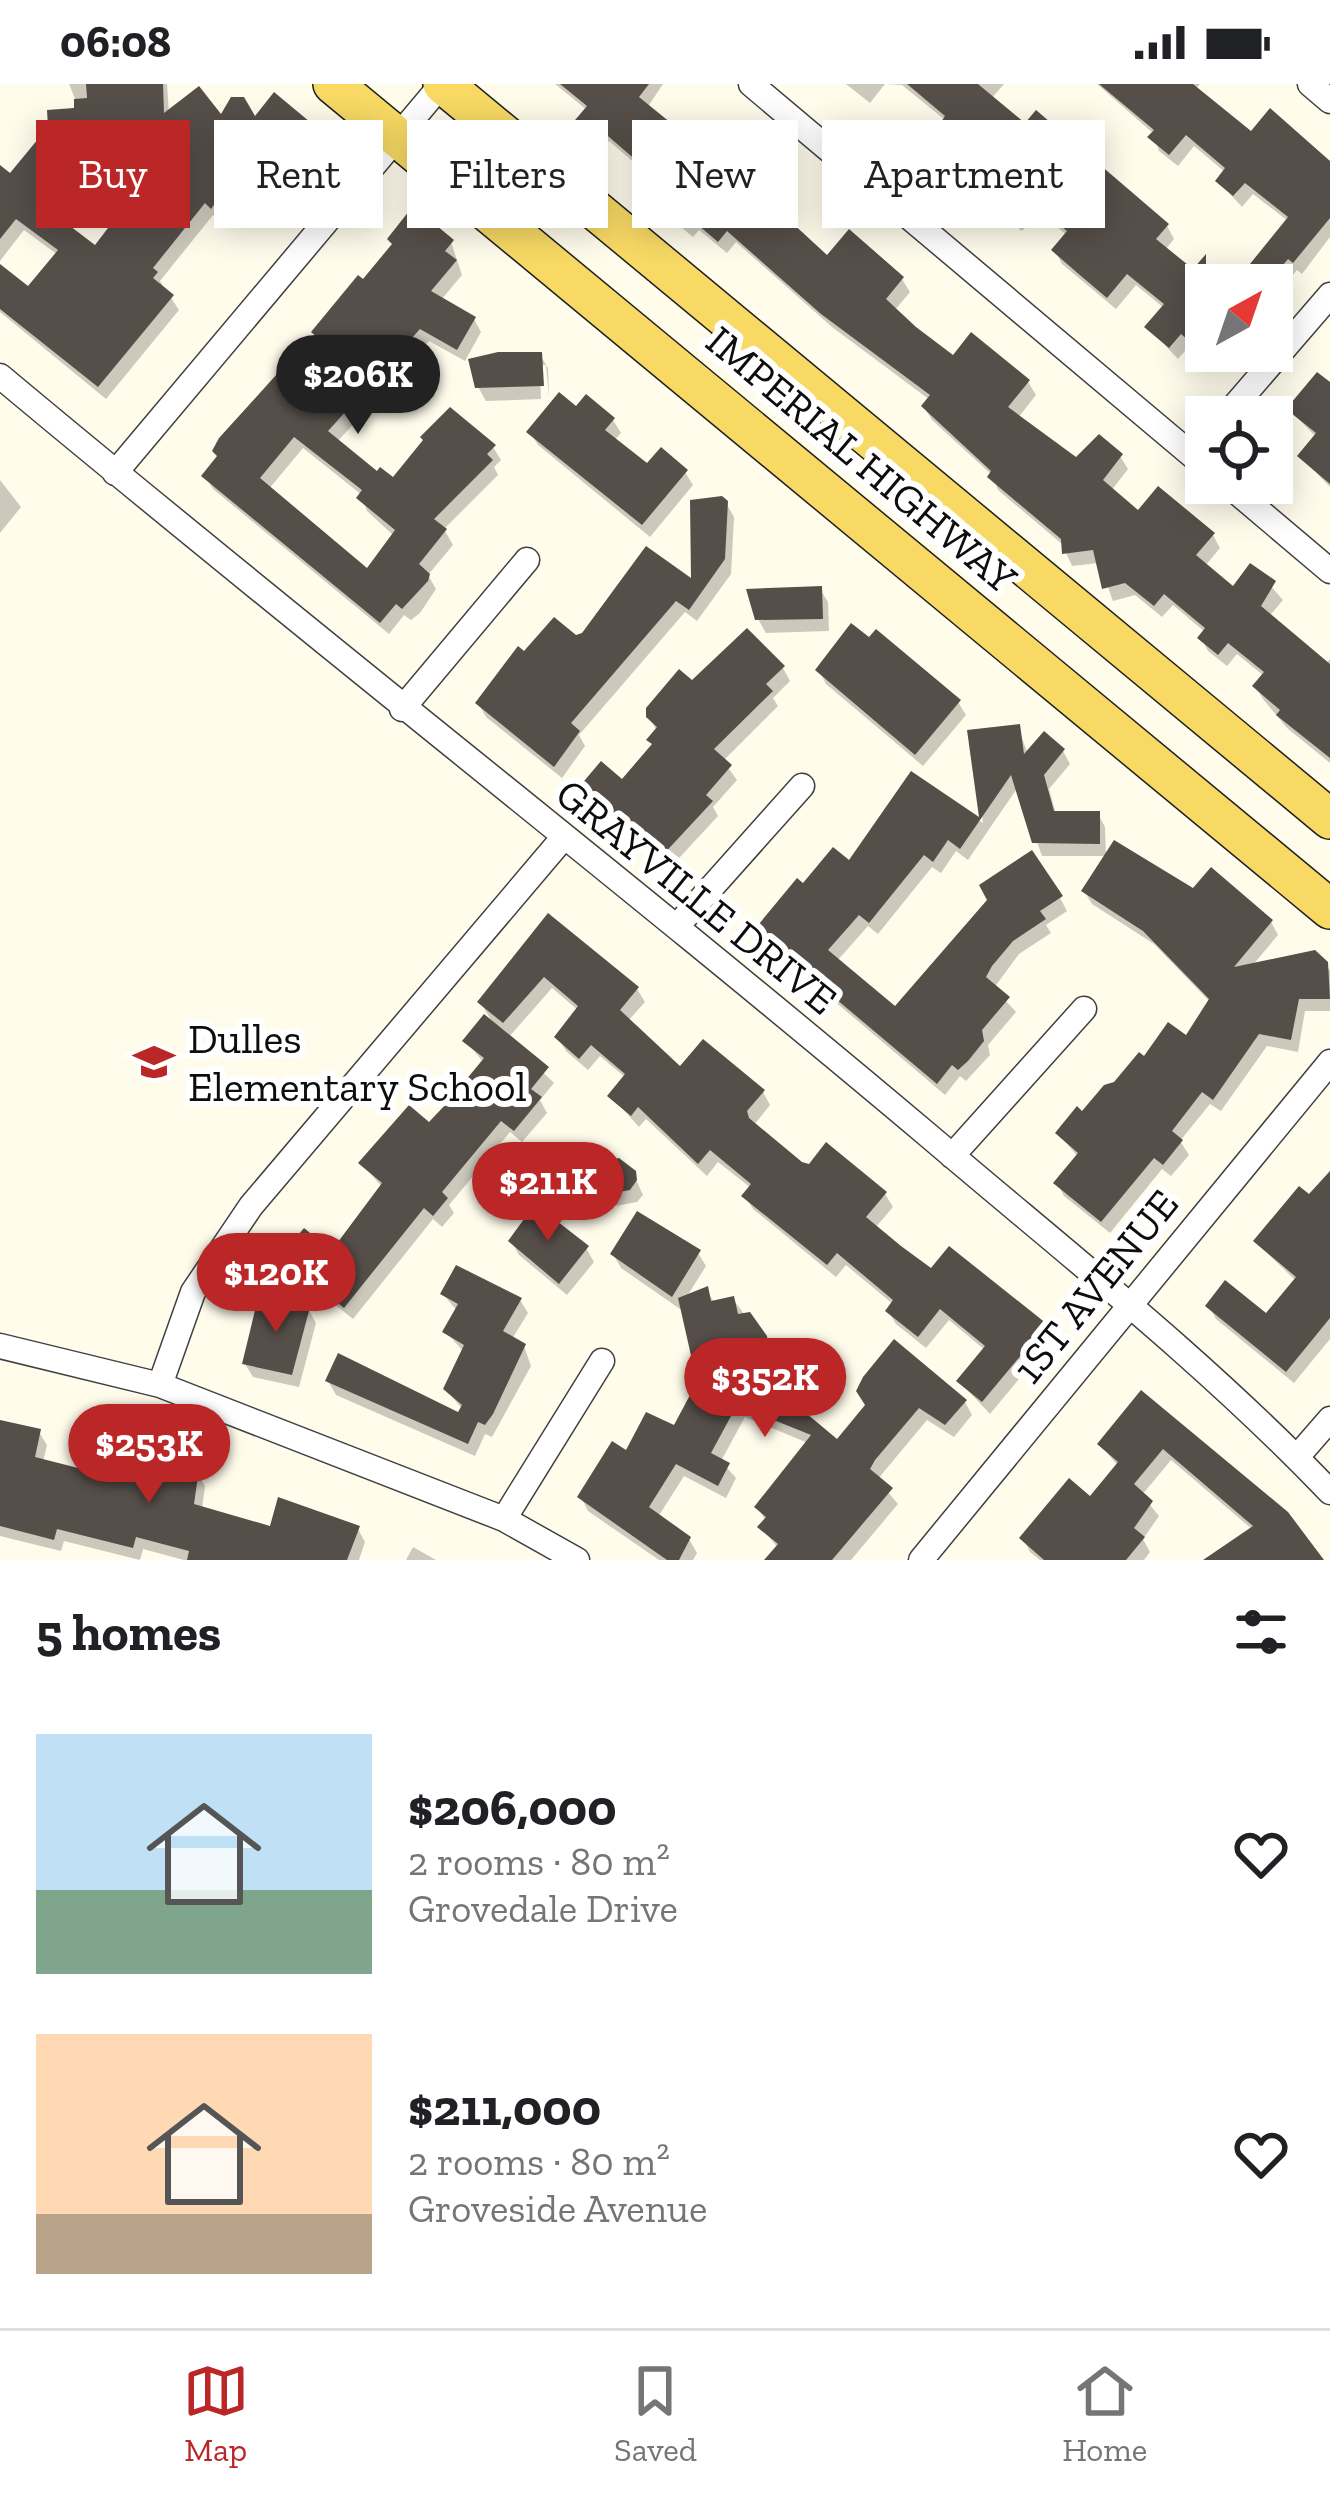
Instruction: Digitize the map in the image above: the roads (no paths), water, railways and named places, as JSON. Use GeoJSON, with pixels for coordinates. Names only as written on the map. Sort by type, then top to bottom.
{"type":"FeatureCollection","features":[{"type":"Feature","properties":{"kind":"main road","name":"IMPERIAL HIGHWAY"},"geometry":{"type":"LineString","coordinates":[[333,84],[1330,909]]}},
{"type":"Feature","properties":{"kind":"main road","name":"IMPERIAL HIGHWAY"},"geometry":{"type":"LineString","coordinates":[[442,84],[1330,819]]}},
{"type":"Feature","properties":{"kind":"street"},"geometry":{"type":"LineString","coordinates":[[116,473],[442,84]]}},
{"type":"Feature","properties":{"kind":"street"},"geometry":{"type":"LineString","coordinates":[[751,84],[1185,440]]}},
{"type":"Feature","properties":{"kind":"street"},"geometry":{"type":"LineString","coordinates":[[1310,84],[1330,100]]}},
{"type":"Feature","properties":{"kind":"street"},"geometry":{"type":"LineString","coordinates":[[1243,396],[1330,295]]}},
{"type":"Feature","properties":{"kind":"street","name":"GRAYVILLE DRIVE"},"geometry":{"type":"LineString","coordinates":[[0,376],[402,709],[678,925],[1131,1304],[1330,1492]]}},
{"type":"Feature","properties":{"kind":"street"},"geometry":{"type":"LineString","coordinates":[[1251,504],[1330,571]]}},
{"type":"Feature","properties":{"kind":"street"},"geometry":{"type":"LineString","coordinates":[[402,709],[527,560]]}},
{"type":"Feature","properties":{"kind":"street"},"geometry":{"type":"LineString","coordinates":[[678,925],[802,786]]}},
{"type":"Feature","properties":{"kind":"street"},"geometry":{"type":"LineString","coordinates":[[160,1385],[193,1292],[251,1206],[563,838]]}},
{"type":"Feature","properties":{"kind":"street"},"geometry":{"type":"LineString","coordinates":[[952,1156],[1084,1009]]}},
{"type":"Feature","properties":{"kind":"street","name":"1ST AVENUE"},"geometry":{"type":"LineString","coordinates":[[921,1560],[1330,1062]]}},
{"type":"Feature","properties":{"kind":"street"},"geometry":{"type":"LineString","coordinates":[[0,1346],[160,1385],[504,1519],[577,1560]]}},
{"type":"Feature","properties":{"kind":"street"},"geometry":{"type":"LineString","coordinates":[[504,1519],[602,1361]]}},
{"type":"Feature","properties":{"kind":"street"},"geometry":{"type":"LineString","coordinates":[[1297,1457],[1330,1419]]}},
{"type":"Feature","properties":{"kind":"place","name":"Dulles Elementary School"},"geometry":{"type":"Point","coordinates":[154,1062]}}]}
